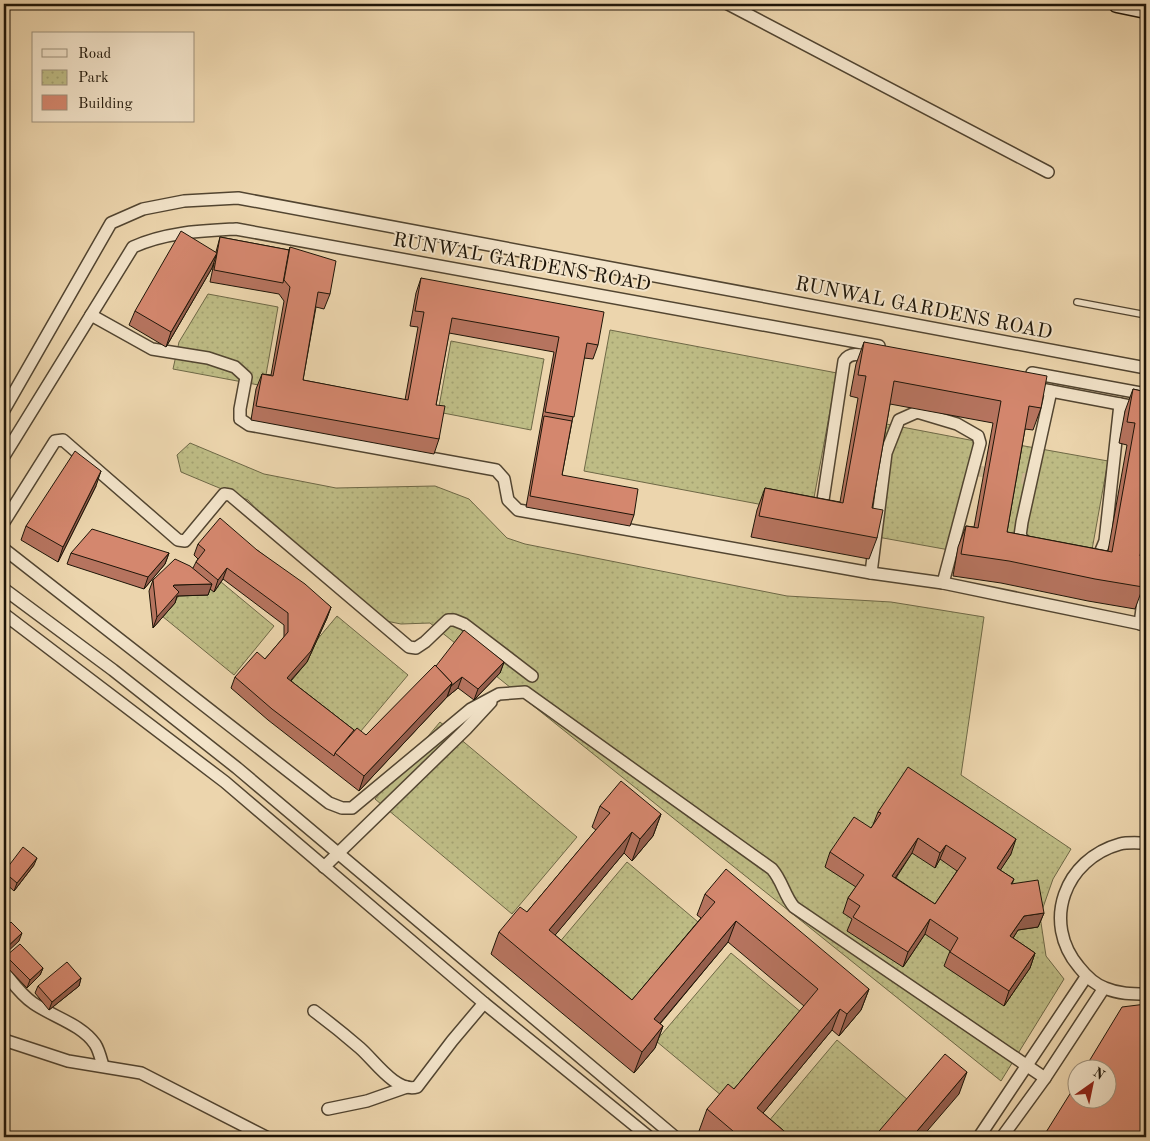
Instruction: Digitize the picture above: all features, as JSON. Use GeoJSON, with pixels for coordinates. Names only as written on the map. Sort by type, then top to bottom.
{"type":"FeatureCollection","features":[{"type":"Feature","properties":{"kind":"street"},"geometry":{"type":"LineString","coordinates":[[728,4],[1048,172]]}},
{"type":"Feature","properties":{"kind":"street"},"geometry":{"type":"LineString","coordinates":[[1117,4],[1146,10]]}},
{"type":"Feature","properties":{"kind":"street","name":"RUNWAL GARDENS ROAD"},"geometry":{"type":"LineString","coordinates":[[4,410],[111,223],[143,209],[184,201],[238,198],[1145,364]]}},
{"type":"Feature","properties":{"kind":"street","name":"RUNWAL GARDENS ROAD"},"geometry":{"type":"LineString","coordinates":[[4,456],[133,247],[152,238],[188,231],[236,228],[888,347]]}},
{"type":"Feature","properties":{"kind":"street"},"geometry":{"type":"LineString","coordinates":[[91,315],[152,349],[208,358],[235,367],[246,377],[240,419],[249,425],[496,470],[504,479],[508,500],[518,510],[871,573],[943,583],[1143,625],[1146,578]]}},
{"type":"Feature","properties":{"kind":"street"},"geometry":{"type":"LineString","coordinates":[[823,500],[844,361],[846,357],[853,354],[881,359]]}},
{"type":"Feature","properties":{"kind":"street"},"geometry":{"type":"LineString","coordinates":[[1024,372],[1146,394]]}},
{"type":"Feature","properties":{"kind":"street"},"geometry":{"type":"LineString","coordinates":[[1023,385],[1146,410]]}},
{"type":"Feature","properties":{"kind":"street"},"geometry":{"type":"LineString","coordinates":[[1040,552],[1020,536],[1051,391]]}},
{"type":"Feature","properties":{"kind":"street"},"geometry":{"type":"LineString","coordinates":[[1079,562],[1094,562],[1105,541],[1120,404]]}},
{"type":"Feature","properties":{"kind":"street"},"geometry":{"type":"LineString","coordinates":[[871,573],[886,454],[899,420],[916,412],[957,424],[978,436],[980,443],[943,583]]}},
{"type":"Feature","properties":{"kind":"street"},"geometry":{"type":"LineString","coordinates":[[4,522],[55,441],[63,440],[178,540],[185,541],[224,494],[230,495],[409,647],[416,648],[448,620],[454,620],[464,624],[532,676]]}},
{"type":"Feature","properties":{"kind":"street"},"geometry":{"type":"LineString","coordinates":[[4,549],[329,803],[342,808],[352,808],[471,709],[499,694],[525,692],[772,869],[780,878],[787,899],[794,907],[1045,1078]]}},
{"type":"Feature","properties":{"kind":"street"},"geometry":{"type":"LineString","coordinates":[[4,590],[113,670],[237,768],[675,1137]]}},
{"type":"Feature","properties":{"kind":"street"},"geometry":{"type":"LineString","coordinates":[[4,614],[225,782],[484,1003],[649,1137]]}},
{"type":"Feature","properties":{"kind":"street"},"geometry":{"type":"LineString","coordinates":[[324,867],[466,729],[499,694]]}},
{"type":"Feature","properties":{"kind":"street"},"geometry":{"type":"LineString","coordinates":[[1146,843],[1121,844],[1099,852],[1080,867],[1066,888],[1060,911],[1062,935],[1071,958],[1086,976],[1104,988],[1127,994],[1146,994]]}},
{"type":"Feature","properties":{"kind":"street"},"geometry":{"type":"LineString","coordinates":[[4,972],[18,990],[32,1002],[51,1015],[83,1031],[96,1045],[103,1066]]}},
{"type":"Feature","properties":{"kind":"street"},"geometry":{"type":"LineString","coordinates":[[979,1137],[1086,976]]}},
{"type":"Feature","properties":{"kind":"street"},"geometry":{"type":"LineString","coordinates":[[1002,1137],[1045,1078],[1104,988]]}},
{"type":"Feature","properties":{"kind":"street"},"geometry":{"type":"LineString","coordinates":[[328,1109],[367,1101],[407,1087],[417,1087],[484,1003]]}},
{"type":"Feature","properties":{"kind":"street"},"geometry":{"type":"LineString","coordinates":[[314,1011],[363,1050],[384,1073],[407,1087]]}},
{"type":"Feature","properties":{"kind":"street"},"geometry":{"type":"LineString","coordinates":[[4,1040],[68,1061],[140,1073],[266,1137]]}},
{"type":"Feature","properties":{"kind":"lane"},"geometry":{"type":"LineString","coordinates":[[1077,302],[1146,314]]}},
{"type":"Feature","properties":{"kind":"green space"},"geometry":{"type":"Polygon","coordinates":[[[208,294],[278,307],[264,386],[173,369],[179,342],[208,294]]]}},
{"type":"Feature","properties":{"kind":"green space"},"geometry":{"type":"Polygon","coordinates":[[[610,330],[837,373],[811,514],[584,471],[610,330]]]}},
{"type":"Feature","properties":{"kind":"green space"},"geometry":{"type":"Polygon","coordinates":[[[451,341],[544,359],[531,430],[438,412],[451,341]]]}},
{"type":"Feature","properties":{"kind":"green space"},"geometry":{"type":"Polygon","coordinates":[[[881,423],[975,441],[955,551],[861,534],[881,423]]]}},
{"type":"Feature","properties":{"kind":"green space"},"geometry":{"type":"Polygon","coordinates":[[[190,443],[264,474],[336,488],[435,486],[469,499],[507,538],[525,544],[787,596],[891,602],[984,617],[961,775],[1071,849],[1053,879],[1040,916],[1046,956],[1064,979],[1001,1081],[430,623],[401,624],[381,620],[297,554],[248,500],[181,472],[177,455],[190,443]]]}},
{"type":"Feature","properties":{"kind":"green space"},"geometry":{"type":"Polygon","coordinates":[[[1013,444],[1108,461],[1088,572],[994,554],[1013,444]]]}},
{"type":"Feature","properties":{"kind":"green space"},"geometry":{"type":"Polygon","coordinates":[[[203,567],[274,626],[234,675],[162,616],[203,567]]]}},
{"type":"Feature","properties":{"kind":"green space"},"geometry":{"type":"Polygon","coordinates":[[[337,616],[408,675],[334,763],[263,704],[337,616]]]}},
{"type":"Feature","properties":{"kind":"green space"},"geometry":{"type":"Polygon","coordinates":[[[440,722],[577,837],[512,914],[375,799],[440,722]]]}},
{"type":"Feature","properties":{"kind":"green space"},"geometry":{"type":"Polygon","coordinates":[[[627,862],[698,922],[624,1010],[553,950],[627,862]]]}},
{"type":"Feature","properties":{"kind":"green space"},"geometry":{"type":"Polygon","coordinates":[[[731,953],[802,1013],[728,1101],[656,1041],[731,953]]]}},
{"type":"Feature","properties":{"kind":"green space"},"geometry":{"type":"Polygon","coordinates":[[[837,1040],[908,1100],[876,1137],[773,1137],[763,1128],[837,1040]]]}},
{"type":"Feature","properties":{"kind":"building"},"geometry":{"type":"Polygon","coordinates":[[[181,231],[217,253],[171,332],[135,311],[181,231]]]}},
{"type":"Feature","properties":{"kind":"building"},"geometry":{"type":"Polygon","coordinates":[[[220,237],[289,250],[283,283],[214,270],[220,237]]]}},
{"type":"Feature","properties":{"kind":"building"},"geometry":{"type":"Polygon","coordinates":[[[290,247],[336,261],[330,294],[318,292],[303,380],[408,400],[424,312],[415,311],[421,278],[604,312],[598,345],[587,343],[574,417],[545,412],[559,337],[452,318],[436,405],[445,406],[439,439],[256,406],[262,374],[273,376],[290,287],[284,280],[290,247]]]}},
{"type":"Feature","properties":{"kind":"building"},"geometry":{"type":"Polygon","coordinates":[[[864,342],[1047,376],[1041,408],[1029,406],[1007,532],[1112,552],[1135,423],[1127,422],[1133,389],[1146,392],[1146,523],[1140,556],[1146,557],[1143,587],[1009,561],[961,554],[966,526],[978,528],[1001,401],[894,381],[872,508],[883,510],[877,538],[759,516],[765,488],[843,503],[866,376],[858,375],[864,342]]]}},
{"type":"Feature","properties":{"kind":"building"},"geometry":{"type":"Polygon","coordinates":[[[544,416],[572,421],[562,475],[638,489],[634,515],[530,496],[544,416]]]}},
{"type":"Feature","properties":{"kind":"building"},"geometry":{"type":"Polygon","coordinates":[[[75,451],[101,471],[63,547],[26,526],[75,451]]]}},
{"type":"Feature","properties":{"kind":"building"},"geometry":{"type":"Polygon","coordinates":[[[220,518],[257,550],[305,584],[331,607],[311,651],[287,678],[354,730],[334,756],[272,709],[235,677],[257,652],[265,659],[288,632],[288,613],[227,568],[218,580],[196,562],[205,550],[198,544],[220,518]]]}},
{"type":"Feature","properties":{"kind":"building"},"geometry":{"type":"Polygon","coordinates":[[[92,529],[169,553],[148,577],[71,553],[92,529]]]}},
{"type":"Feature","properties":{"kind":"building"},"geometry":{"type":"Polygon","coordinates":[[[175,559],[190,566],[212,584],[174,585],[179,592],[157,617],[153,580],[175,559]]]}},
{"type":"Feature","properties":{"kind":"building"},"geometry":{"type":"Polygon","coordinates":[[[464,630],[504,662],[478,689],[462,677],[451,686],[452,683],[436,666],[464,630]]]}},
{"type":"Feature","properties":{"kind":"building"},"geometry":{"type":"Polygon","coordinates":[[[435,665],[452,683],[364,776],[335,753],[357,728],[366,735],[435,665]]]}},
{"type":"Feature","properties":{"kind":"building"},"geometry":{"type":"Polygon","coordinates":[[[908,767],[1016,839],[997,868],[1014,879],[1011,884],[1038,880],[1044,913],[1024,916],[1010,936],[1035,953],[1009,991],[950,952],[958,938],[930,919],[908,952],[853,917],[860,906],[848,898],[864,875],[830,852],[854,817],[871,828],[881,813],[878,812],[908,767]],[[918,838],[892,876],[935,904],[966,858],[946,845],[940,853],[918,838]]]}},
{"type":"Feature","properties":{"kind":"building"},"geometry":{"type":"Polygon","coordinates":[[[621,781],[661,814],[640,839],[632,832],[549,930],[632,1000],[715,902],[705,894],[726,869],[869,989],[847,1014],[840,1009],[757,1108],[791,1137],[740,1137],[707,1109],[728,1084],[734,1089],[818,989],[736,921],[654,1019],[663,1026],[642,1052],[499,932],[520,907],[527,912],[610,813],[600,806],[621,781]]]}},
{"type":"Feature","properties":{"kind":"building"},"geometry":{"type":"Polygon","coordinates":[[[23,847],[37,858],[17,883],[4,872],[23,847]]]}},
{"type":"Feature","properties":{"kind":"building"},"geometry":{"type":"Polygon","coordinates":[[[11,922],[22,933],[5,949],[4,929],[11,922]]]}},
{"type":"Feature","properties":{"kind":"building"},"geometry":{"type":"Polygon","coordinates":[[[20,944],[43,968],[30,980],[6,956],[20,944]]]}},
{"type":"Feature","properties":{"kind":"building"},"geometry":{"type":"Polygon","coordinates":[[[67,962],[81,978],[52,1002],[38,986],[67,962]]]}},
{"type":"Feature","properties":{"kind":"building"},"geometry":{"type":"Polygon","coordinates":[[[1146,1004],[1146,1137],[1043,1137],[1068,1097],[1068,1108],[1118,1108],[1118,1058],[1091,1058],[1122,1007],[1146,1004]]]}},
{"type":"Feature","properties":{"kind":"building"},"geometry":{"type":"Polygon","coordinates":[[[945,1054],[967,1072],[912,1137],[874,1137],[945,1054]]]}},
{"type":"Feature","properties":{"kind":"tunnel"},"geometry":{"type":"LineString","coordinates":[[973,470],[1032,480]]}}]}
